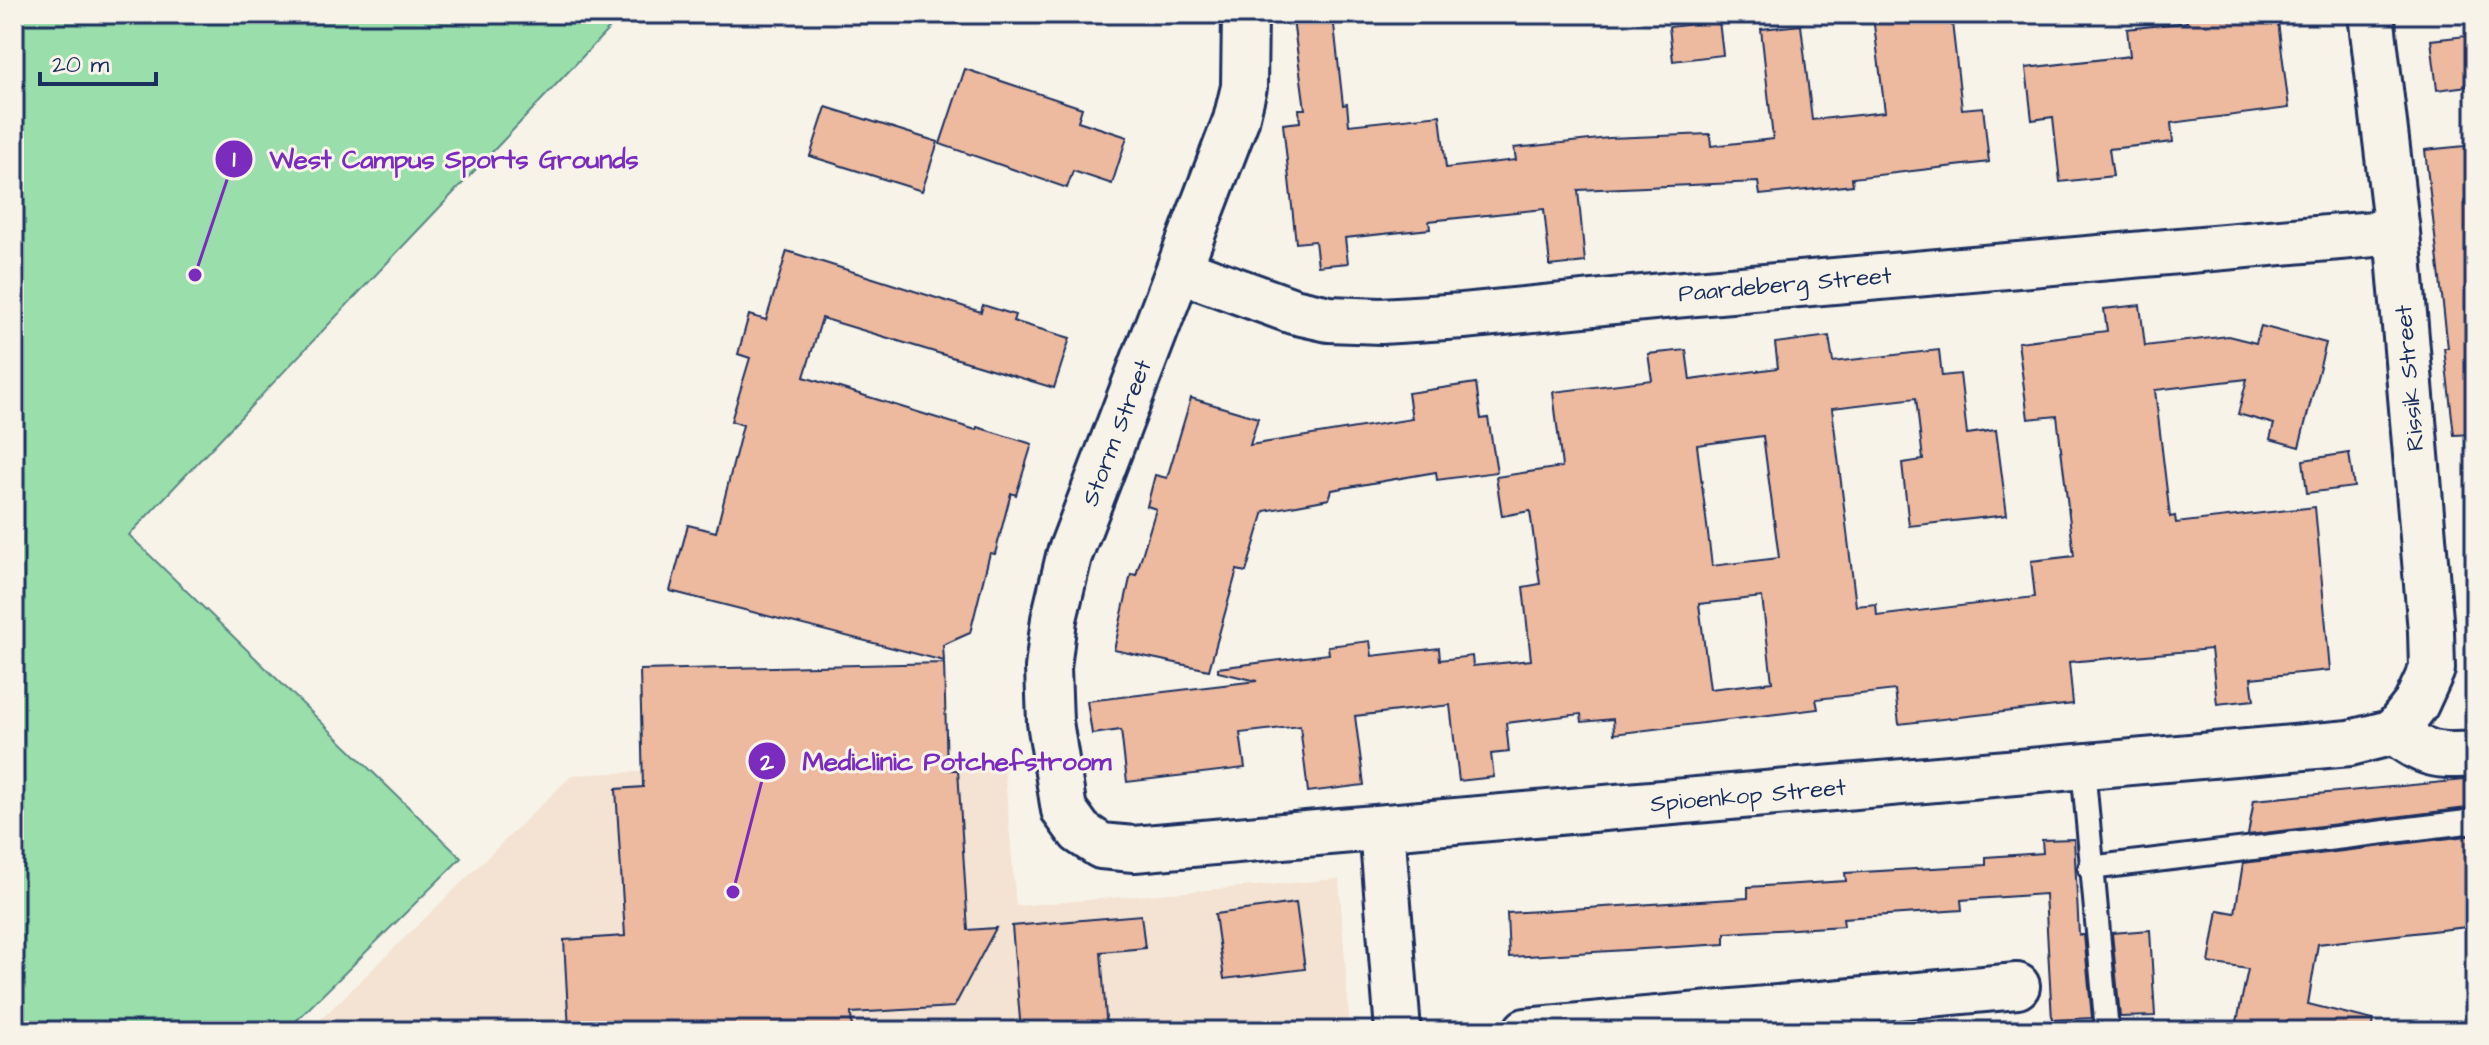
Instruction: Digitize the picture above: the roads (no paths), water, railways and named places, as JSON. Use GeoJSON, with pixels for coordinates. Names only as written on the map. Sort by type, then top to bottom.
{"type":"FeatureCollection","features":[{"type":"Feature","properties":{"kind":"street","name":"Storm Street"},"geometry":{"type":"LineString","coordinates":[[1101,846],[1080,832],[1064,810],[1050,722],[1048,668],[1054,619],[1069,556],[1236,120],[1244,87],[1245,14]]}},
{"type":"Feature","properties":{"kind":"street","name":"Rissik Street"},"geometry":{"type":"LineString","coordinates":[[2371,14],[2397,232],[2431,631],[2432,669],[2416,704],[2394,732]]}},
{"type":"Feature","properties":{"kind":"street","name":"Paardeberg Street"},"geometry":{"type":"LineString","coordinates":[[1180,270],[1293,311],[1329,319],[1381,321],[2397,232]]}},
{"type":"Feature","properties":{"kind":"street"},"geometry":{"type":"LineString","coordinates":[[2394,732],[2422,751],[2449,755],[2475,754]]}},
{"type":"Feature","properties":{"kind":"street","name":"Spioenkop Street"},"geometry":{"type":"LineString","coordinates":[[1101,846],[1134,849],[2083,767],[2350,743],[2394,732]]}},
{"type":"Feature","properties":{"kind":"street"},"geometry":{"type":"LineString","coordinates":[[1382,828],[1398,1031]]}},
{"type":"Feature","properties":{"kind":"street"},"geometry":{"type":"LineString","coordinates":[[1526,1031],[1610,1028],[2017,986]]}},
{"type":"Feature","properties":{"kind":"lane"},"geometry":{"type":"LineString","coordinates":[[2083,767],[2107,1031]]}},
{"type":"Feature","properties":{"kind":"lane"},"geometry":{"type":"LineString","coordinates":[[2090,868],[2475,821]]}},
{"type":"Feature","properties":{"kind":"place","name":"West Campus Sports Grounds"},"geometry":{"type":"Point","coordinates":[195,275]}},
{"type":"Feature","properties":{"kind":"place","name":"Mediclinic Potchefstroom"},"geometry":{"type":"Point","coordinates":[733,892]}}]}
